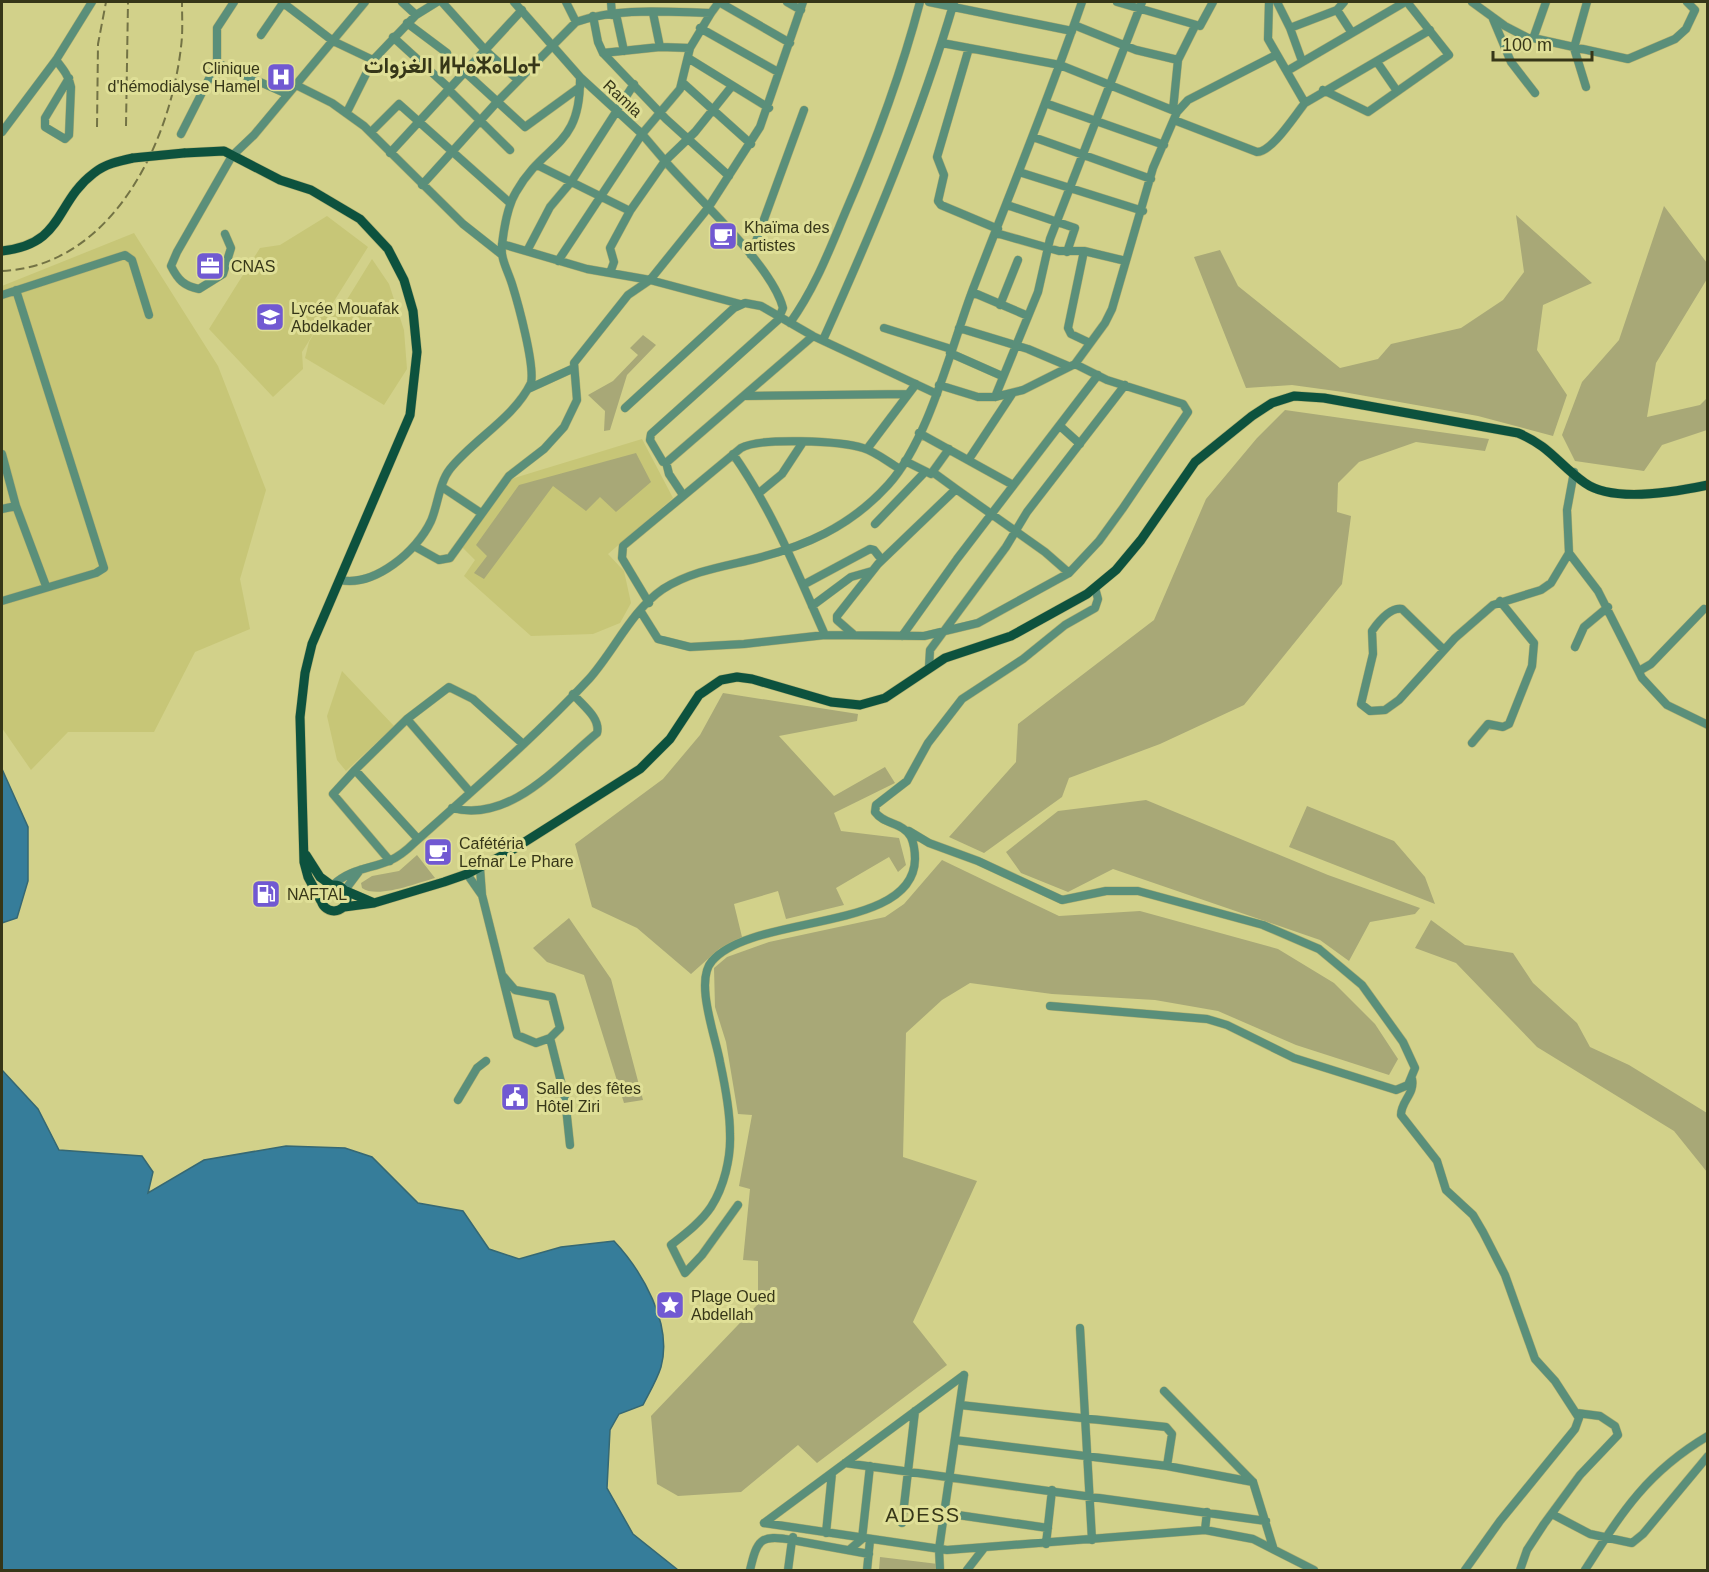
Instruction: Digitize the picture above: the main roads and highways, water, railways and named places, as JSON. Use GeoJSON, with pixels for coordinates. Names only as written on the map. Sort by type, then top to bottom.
{"type":"FeatureCollection","features":[{"type":"Feature","properties":{"kind":"main road"},"geometry":{"type":"LineString","coordinates":[[2,251],[19,249],[39,239],[56,223],[74,195],[92,174],[113,163],[133,158],[224,151],[280,180],[311,190],[360,219],[388,249],[404,280],[413,311],[417,352],[410,415],[312,644],[303,685],[300,717],[303,848],[308,878],[325,907],[333,911],[344,907],[374,903],[480,868],[640,769],[670,740],[699,695],[721,680],[737,677],[752,679],[831,702],[860,705],[885,698],[945,658],[1011,636],[1095,588],[1130,555],[1170,496],[1204,453],[1258,411],[1294,396],[1324,398],[1518,434],[1545,447],[1594,487],[1623,493],[1644,494],[1707,485]]}},
{"type":"Feature","properties":{"kind":"main road"},"geometry":{"type":"LineString","coordinates":[[303,848],[312,867],[332,885],[374,903]]}},
{"type":"Feature","properties":{"kind":"main road"},"geometry":{"type":"LineString","coordinates":[[321,901],[323,891],[332,885]]}},
{"type":"Feature","properties":{"kind":"main road"},"geometry":{"type":"LineString","coordinates":[[344,907],[348,899],[345,891]]}},
{"type":"Feature","properties":{"kind":"water"},"geometry":{"type":"Polygon","coordinates":[[[2,769],[28,827],[28,881],[17,918],[2,923],[2,769]]]}},
{"type":"Feature","properties":{"kind":"water"},"geometry":{"type":"Polygon","coordinates":[[[2,1070],[38,1109],[59,1150],[142,1156],[153,1172],[148,1193],[204,1160],[286,1146],[345,1148],[372,1157],[418,1203],[463,1211],[489,1249],[519,1259],[561,1247],[614,1241],[635,1267],[652,1299],[663,1333],[664,1350],[661,1367],[643,1405],[619,1414],[610,1430],[607,1488],[633,1534],[678,1570],[2,1570],[2,1070]]]}},
{"type":"Feature","properties":{"kind":"railway"},"geometry":{"type":"LineString","coordinates":[[97,127],[98,44],[106,2]]}},
{"type":"Feature","properties":{"kind":"railway"},"geometry":{"type":"LineString","coordinates":[[126,126],[128,2]]}},
{"type":"Feature","properties":{"kind":"railway"},"geometry":{"type":"LineString","coordinates":[[2,271],[41,264],[75,247],[104,223],[129,193],[149,159],[164,122],[175,84],[182,41],[182,2]]}},
{"type":"Feature","properties":{"kind":"place","name":"Clinique d'hémodialyse Hamel"},"geometry":{"type":"Point","coordinates":[281,77]}},
{"type":"Feature","properties":{"kind":"place","name":"Khaïma des artistes"},"geometry":{"type":"Point","coordinates":[723,236]}},
{"type":"Feature","properties":{"kind":"place","name":"CNAS"},"geometry":{"type":"Point","coordinates":[210,266]}},
{"type":"Feature","properties":{"kind":"place","name":"Lycée Mouafak Abdelkader"},"geometry":{"type":"Point","coordinates":[270,317]}},
{"type":"Feature","properties":{"kind":"place","name":"Cafétéria Lefnar Le Phare"},"geometry":{"type":"Point","coordinates":[438,852]}},
{"type":"Feature","properties":{"kind":"place","name":"NAFTAL"},"geometry":{"type":"Point","coordinates":[266,894]}},
{"type":"Feature","properties":{"kind":"place","name":"Salle des fêtes Hôtel Ziri"},"geometry":{"type":"Point","coordinates":[515,1097]}},
{"type":"Feature","properties":{"kind":"place","name":"Plage Oued Abdellah"},"geometry":{"type":"Point","coordinates":[670,1305]}},
{"type":"Feature","properties":{"kind":"district","name":"الغزوات ⵍⵖⴰⵣⴰⵡⴰⵜ"},"geometry":{"type":"Point","coordinates":[452,65]}},
{"type":"Feature","properties":{"kind":"district","name":"ADESS"},"geometry":{"type":"Point","coordinates":[923,1515]}}]}
